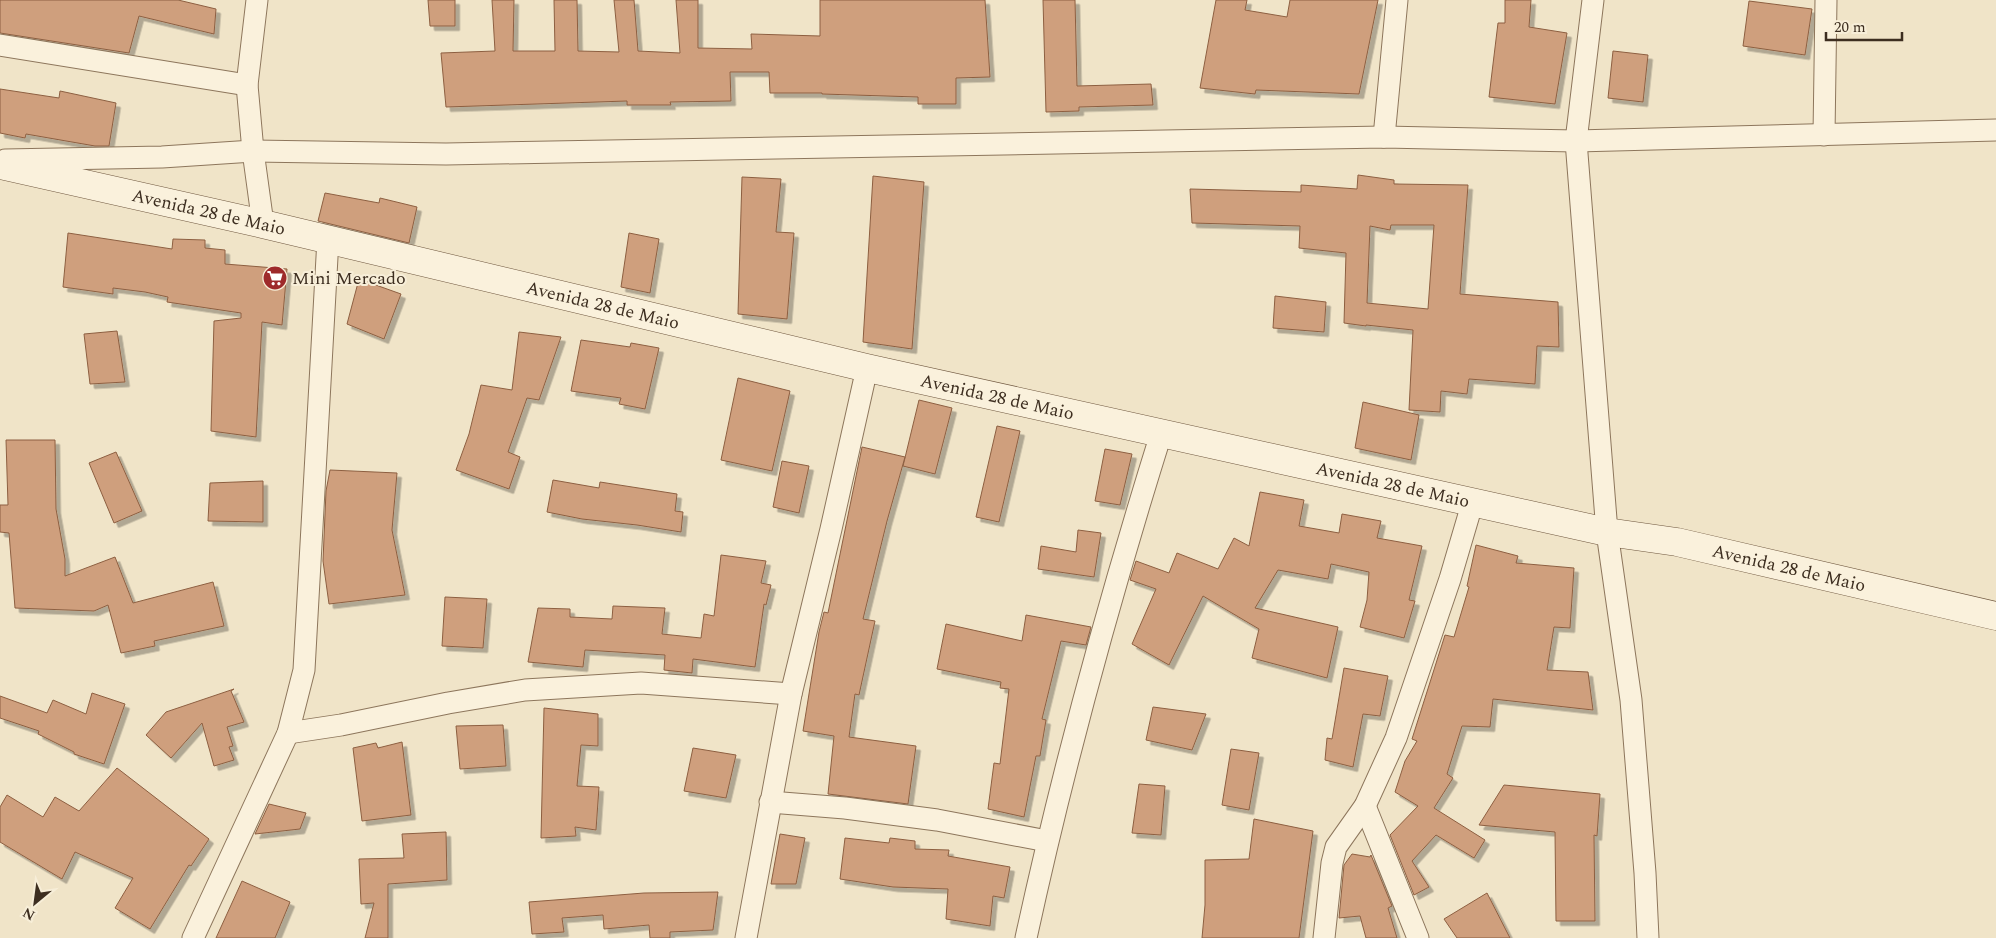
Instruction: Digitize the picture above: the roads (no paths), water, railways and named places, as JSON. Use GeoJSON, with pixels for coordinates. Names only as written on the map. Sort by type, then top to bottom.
{"type":"FeatureCollection","features":[{"type":"Feature","properties":{"kind":"street"},"geometry":{"type":"LineString","coordinates":[[257,0],[246,85],[253,151],[264,224]]}},
{"type":"Feature","properties":{"kind":"street"},"geometry":{"type":"LineString","coordinates":[[1384,137],[1397,0]]}},
{"type":"Feature","properties":{"kind":"street"},"geometry":{"type":"LineString","coordinates":[[1593,0],[1576,141],[1607,532],[1631,700],[1645,873],[1648,938]]}},
{"type":"Feature","properties":{"kind":"street"},"geometry":{"type":"LineString","coordinates":[[1824,135],[1826,0]]}},
{"type":"Feature","properties":{"kind":"street"},"geometry":{"type":"LineString","coordinates":[[0,45],[246,85]]}},
{"type":"Feature","properties":{"kind":"street"},"geometry":{"type":"LineString","coordinates":[[0,160],[162,157],[253,151],[456,154],[1384,137],[1576,141],[1996,130]]}},
{"type":"Feature","properties":{"kind":"street","name":"Avenida 28 de Maio"},"geometry":{"type":"LineString","coordinates":[[0,165],[264,224],[867,368],[1607,532],[1678,542],[1996,616]]}},
{"type":"Feature","properties":{"kind":"street"},"geometry":{"type":"LineString","coordinates":[[193,938],[288,733],[304,670],[328,239]]}},
{"type":"Feature","properties":{"kind":"street"},"geometry":{"type":"LineString","coordinates":[[746,938],[791,694],[829,539],[867,368]]}},
{"type":"Feature","properties":{"kind":"street"},"geometry":{"type":"LineString","coordinates":[[1026,938],[1067,759],[1128,538],[1161,434]]}},
{"type":"Feature","properties":{"kind":"street"},"geometry":{"type":"LineString","coordinates":[[1324,938],[1332,863],[1336,847],[1365,806],[1396,738],[1419,676],[1473,501]]}},
{"type":"Feature","properties":{"kind":"street"},"geometry":{"type":"LineString","coordinates":[[288,733],[524,690],[642,684],[791,694]]}},
{"type":"Feature","properties":{"kind":"street"},"geometry":{"type":"LineString","coordinates":[[770,802],[845,808],[937,820],[1047,840]]}},
{"type":"Feature","properties":{"kind":"street"},"geometry":{"type":"LineString","coordinates":[[1365,806],[1418,938]]}},
{"type":"Feature","properties":{"kind":"place","name":"Mini Mercado"},"geometry":{"type":"Point","coordinates":[275,278]}}]}
